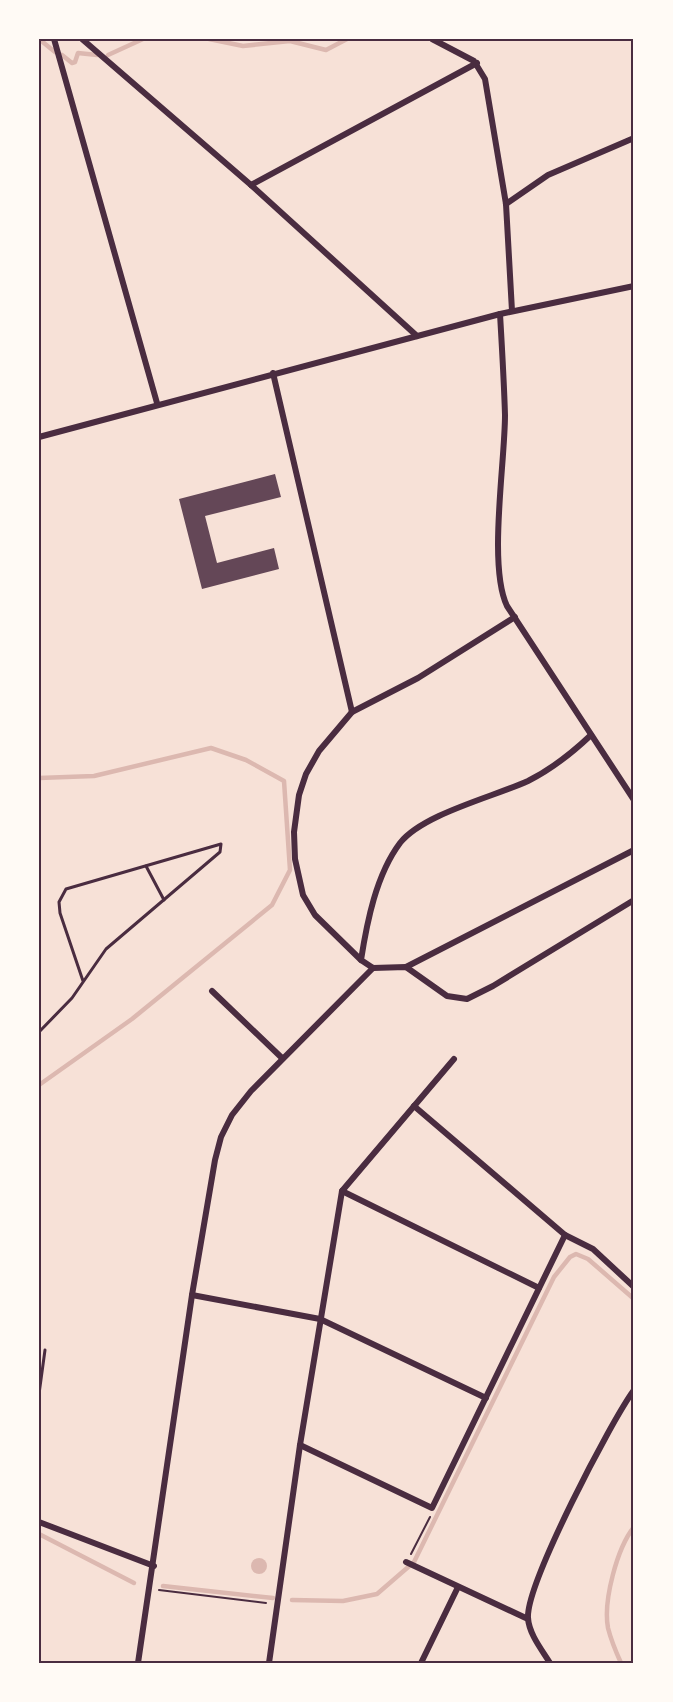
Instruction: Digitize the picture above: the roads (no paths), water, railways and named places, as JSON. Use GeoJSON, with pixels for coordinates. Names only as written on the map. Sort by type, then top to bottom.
{"type":"FeatureCollection","features":[{"type":"Feature","properties":{"kind":"street"},"geometry":{"type":"LineString","coordinates":[[54,39],[158,404]]}},
{"type":"Feature","properties":{"kind":"street"},"geometry":{"type":"LineString","coordinates":[[82,39],[251,185],[417,336]]}},
{"type":"Feature","properties":{"kind":"street"},"geometry":{"type":"LineString","coordinates":[[432,39],[477,63],[486,80],[506,204],[512,311]]}},
{"type":"Feature","properties":{"kind":"street"},"geometry":{"type":"LineString","coordinates":[[251,185],[477,63]]}},
{"type":"Feature","properties":{"kind":"street"},"geometry":{"type":"LineString","coordinates":[[506,204],[548,175],[634,138]]}},
{"type":"Feature","properties":{"kind":"street"},"geometry":{"type":"LineString","coordinates":[[39,437],[500,314],[634,286]]}},
{"type":"Feature","properties":{"kind":"street"},"geometry":{"type":"LineString","coordinates":[[500,314],[505,416],[499,579],[504,598],[634,800]]}},
{"type":"Feature","properties":{"kind":"street"},"geometry":{"type":"LineString","coordinates":[[273,373],[352,712]]}},
{"type":"Feature","properties":{"kind":"street"},"geometry":{"type":"LineString","coordinates":[[515,618],[418,678],[352,712],[319,751],[302,784],[296,812],[295,858],[303,895],[308,905],[324,925],[373,968],[406,968],[634,850]]}},
{"type":"Feature","properties":{"kind":"street"},"geometry":{"type":"LineString","coordinates":[[362,960],[376,894],[401,843],[429,821],[509,789],[553,766],[591,735]]}},
{"type":"Feature","properties":{"kind":"street"},"geometry":{"type":"LineString","coordinates":[[406,968],[447,996],[467,999],[521,970],[634,900]]}},
{"type":"Feature","properties":{"kind":"street"},"geometry":{"type":"LineString","coordinates":[[138,1663],[192,1295],[221,1137],[232,1115],[282,1058],[373,968]]}},
{"type":"Feature","properties":{"kind":"street"},"geometry":{"type":"LineString","coordinates":[[212,991],[282,1058]]}},
{"type":"Feature","properties":{"kind":"street"},"geometry":{"type":"LineString","coordinates":[[269,1663],[300,1445],[342,1191],[454,1059]]}},
{"type":"Feature","properties":{"kind":"street"},"geometry":{"type":"LineString","coordinates":[[414,1106],[565,1235],[593,1249],[634,1287]]}},
{"type":"Feature","properties":{"kind":"street"},"geometry":{"type":"LineString","coordinates":[[342,1191],[539,1288]]}},
{"type":"Feature","properties":{"kind":"street"},"geometry":{"type":"LineString","coordinates":[[300,1445],[432,1508],[565,1235]]}},
{"type":"Feature","properties":{"kind":"street"},"geometry":{"type":"LineString","coordinates":[[192,1295],[320,1319],[486,1398]]}},
{"type":"Feature","properties":{"kind":"street"},"geometry":{"type":"LineString","coordinates":[[550,1663],[534,1636],[528,1619],[531,1594],[538,1575],[622,1405],[634,1390]]}},
{"type":"Feature","properties":{"kind":"street"},"geometry":{"type":"LineString","coordinates":[[39,1522],[154,1566]]}},
{"type":"Feature","properties":{"kind":"street"},"geometry":{"type":"LineString","coordinates":[[406,1562],[528,1619]]}},
{"type":"Feature","properties":{"kind":"street"},"geometry":{"type":"LineString","coordinates":[[421,1663],[458,1587]]}},
{"type":"Feature","properties":{"kind":"lane"},"geometry":{"type":"LineString","coordinates":[[39,1032],[72,998],[106,949],[220,852],[221,844],[66,889],[59,902],[60,913],[83,981]]}},
{"type":"Feature","properties":{"kind":"lane"},"geometry":{"type":"LineString","coordinates":[[146,866],[164,900]]}},
{"type":"Feature","properties":{"kind":"lane"},"geometry":{"type":"LineString","coordinates":[[39,1394],[45,1350]]}},
{"type":"Feature","properties":{"kind":"waterway"},"geometry":{"type":"LineString","coordinates":[[39,39],[55,52]]}},
{"type":"Feature","properties":{"kind":"waterway"},"geometry":{"type":"LineString","coordinates":[[108,55],[143,39]]}},
{"type":"Feature","properties":{"kind":"waterway"},"geometry":{"type":"LineString","coordinates":[[209,39],[243,46],[290,41],[326,50],[347,39]]}},
{"type":"Feature","properties":{"kind":"waterway"},"geometry":{"type":"LineString","coordinates":[[62,55],[72,63],[75,62],[78,53],[97,55]]}},
{"type":"Feature","properties":{"kind":"waterway"},"geometry":{"type":"LineString","coordinates":[[39,778],[94,776],[211,748],[246,760],[284,781],[290,870],[272,905],[132,1019],[39,1085]]}},
{"type":"Feature","properties":{"kind":"waterway"},"geometry":{"type":"LineString","coordinates":[[292,1600],[343,1601],[377,1594],[414,1562],[554,1277],[570,1257],[576,1254],[588,1259],[634,1299]]}},
{"type":"Feature","properties":{"kind":"waterway"},"geometry":{"type":"LineString","coordinates":[[621,1663],[608,1628],[608,1604],[617,1561],[634,1527]]}},
{"type":"Feature","properties":{"kind":"waterway"},"geometry":{"type":"LineString","coordinates":[[39,1534],[134,1583]]}},
{"type":"Feature","properties":{"kind":"waterway"},"geometry":{"type":"LineString","coordinates":[[163,1586],[273,1598]]}}]}
